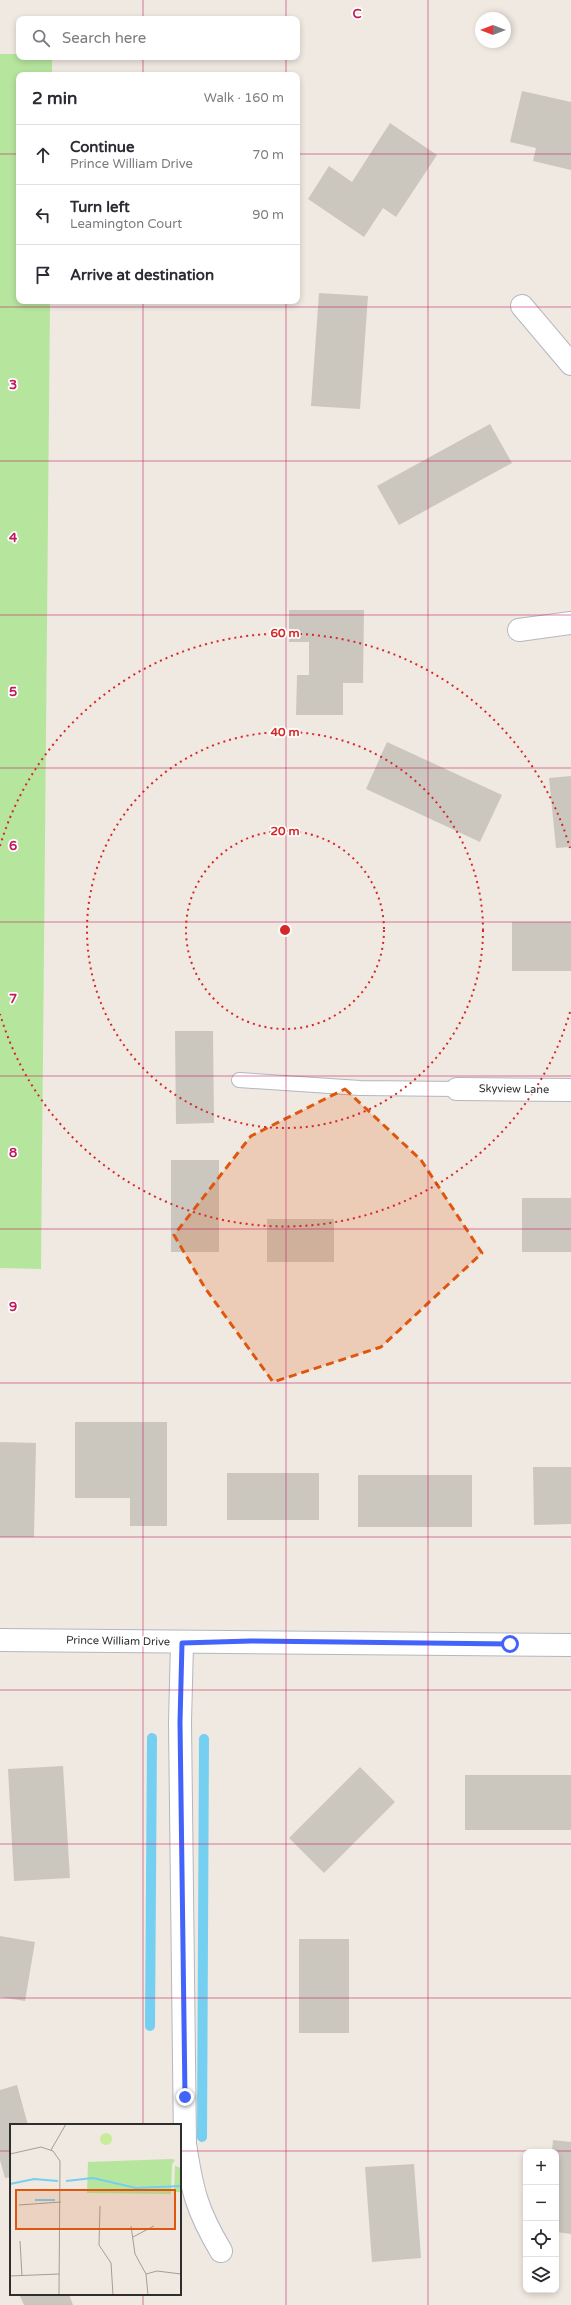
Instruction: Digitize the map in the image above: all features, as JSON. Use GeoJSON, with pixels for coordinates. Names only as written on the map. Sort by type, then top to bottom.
{"type":"FeatureCollection","features":[{"type":"Feature","properties":{"kind":"street"},"geometry":{"type":"LineString","coordinates":[[522,306],[571,364]]}},
{"type":"Feature","properties":{"kind":"street"},"geometry":{"type":"LineString","coordinates":[[519,630],[571,624]]}},
{"type":"Feature","properties":{"kind":"street","name":"Skyview Lane"},"geometry":{"type":"LineString","coordinates":[[457,1089],[571,1090]]}},
{"type":"Feature","properties":{"kind":"street","name":"Prince William Drive"},"geometry":{"type":"LineString","coordinates":[[0,1640],[182,1643],[251,1641],[571,1645]]}},
{"type":"Feature","properties":{"kind":"street"},"geometry":{"type":"LineString","coordinates":[[182,1643],[180,1722],[185,2144],[192,2188],[198,2208],[204,2222],[221,2251]]}},
{"type":"Feature","properties":{"kind":"lane"},"geometry":{"type":"LineString","coordinates":[[239,1080],[360,1088],[457,1089]]}},
{"type":"Feature","properties":{"kind":"highlighted area"},"geometry":{"type":"Polygon","coordinates":[[[345,1089],[421,1160],[482,1253],[381,1347],[273,1382],[205,1288],[174,1235],[251,1136],[345,1089]]]}},
{"type":"Feature","properties":{"kind":"green space"},"geometry":{"type":"Polygon","coordinates":[[[0,54],[16,54],[16,60],[52,60],[52,72],[16,72],[16,304],[50,304],[41,1269],[0,1268],[0,54]]]}},
{"type":"Feature","properties":{"kind":"building"},"geometry":{"type":"Polygon","coordinates":[[[522,91],[571,102],[571,170],[533,161],[536,148],[510,142],[522,91]]]}},
{"type":"Feature","properties":{"kind":"building"},"geometry":{"type":"Polygon","coordinates":[[[390,123],[437,155],[396,217],[383,208],[364,237],[308,199],[329,166],[352,182],[390,123]]]}},
{"type":"Feature","properties":{"kind":"building"},"geometry":{"type":"Polygon","coordinates":[[[319,293],[368,296],[360,409],[311,406],[319,293]]]}},
{"type":"Feature","properties":{"kind":"building"},"geometry":{"type":"Polygon","coordinates":[[[490,424],[512,463],[399,525],[377,486],[490,424]]]}},
{"type":"Feature","properties":{"kind":"building"},"geometry":{"type":"Polygon","coordinates":[[[289,610],[364,610],[363,683],[343,683],[343,715],[296,715],[297,675],[309,675],[309,642],[289,642],[289,610]]]}},
{"type":"Feature","properties":{"kind":"building"},"geometry":{"type":"Polygon","coordinates":[[[387,742],[502,795],[480,842],[366,789],[387,742]]]}},
{"type":"Feature","properties":{"kind":"building"},"geometry":{"type":"Polygon","coordinates":[[[571,776],[571,847],[556,848],[549,778],[571,776]]]}},
{"type":"Feature","properties":{"kind":"building"},"geometry":{"type":"Polygon","coordinates":[[[512,922],[571,922],[571,971],[512,971],[512,922]]]}},
{"type":"Feature","properties":{"kind":"building"},"geometry":{"type":"Polygon","coordinates":[[[175,1031],[213,1031],[214,1123],[176,1124],[175,1031]]]}},
{"type":"Feature","properties":{"kind":"building"},"geometry":{"type":"Polygon","coordinates":[[[171,1160],[219,1160],[219,1252],[171,1252],[171,1160]]]}},
{"type":"Feature","properties":{"kind":"building"},"geometry":{"type":"Polygon","coordinates":[[[522,1198],[571,1198],[571,1252],[522,1252],[522,1198]]]}},
{"type":"Feature","properties":{"kind":"building"},"geometry":{"type":"Polygon","coordinates":[[[267,1219],[334,1219],[334,1262],[267,1262],[267,1219]]]}},
{"type":"Feature","properties":{"kind":"building"},"geometry":{"type":"Polygon","coordinates":[[[75,1422],[167,1422],[167,1526],[130,1526],[130,1498],[75,1498],[75,1422]]]}},
{"type":"Feature","properties":{"kind":"building"},"geometry":{"type":"Polygon","coordinates":[[[0,1442],[36,1443],[34,1537],[0,1537],[0,1442]]]}},
{"type":"Feature","properties":{"kind":"building"},"geometry":{"type":"Polygon","coordinates":[[[533,1467],[571,1467],[571,1524],[534,1525],[533,1467]]]}},
{"type":"Feature","properties":{"kind":"building"},"geometry":{"type":"Polygon","coordinates":[[[227,1473],[319,1473],[319,1520],[227,1520],[227,1473]]]}},
{"type":"Feature","properties":{"kind":"building"},"geometry":{"type":"Polygon","coordinates":[[[358,1475],[472,1475],[472,1527],[358,1527],[358,1475]]]}},
{"type":"Feature","properties":{"kind":"building"},"geometry":{"type":"Polygon","coordinates":[[[63,1766],[70,1878],[14,1881],[8,1769],[63,1766]]]}},
{"type":"Feature","properties":{"kind":"building"},"geometry":{"type":"Polygon","coordinates":[[[360,1767],[395,1802],[324,1873],[289,1838],[360,1767]]]}},
{"type":"Feature","properties":{"kind":"building"},"geometry":{"type":"Polygon","coordinates":[[[465,1775],[571,1775],[571,1830],[465,1830],[465,1775]]]}},
{"type":"Feature","properties":{"kind":"building"},"geometry":{"type":"Polygon","coordinates":[[[0,1936],[35,1942],[25,2001],[0,1997],[0,1936]]]}},
{"type":"Feature","properties":{"kind":"building"},"geometry":{"type":"Polygon","coordinates":[[[299,1939],[349,1939],[349,2033],[299,2033],[299,1939]]]}},
{"type":"Feature","properties":{"kind":"building"},"geometry":{"type":"Polygon","coordinates":[[[17,2085],[28,2124],[10,2124],[10,2177],[5,2178],[0,2160],[0,2090],[17,2085]]]}},
{"type":"Feature","properties":{"kind":"building"},"geometry":{"type":"Polygon","coordinates":[[[553,2140],[571,2142],[571,2234],[559,2232],[559,2149],[552,2149],[553,2140]]]}},
{"type":"Feature","properties":{"kind":"building"},"geometry":{"type":"Polygon","coordinates":[[[414,2164],[421,2258],[372,2262],[365,2167],[414,2164]]]}},
{"type":"Feature","properties":{"kind":"building"},"geometry":{"type":"Polygon","coordinates":[[[19,2295],[69,2295],[73,2305],[24,2305],[19,2295]]]}},
{"type":"Feature","properties":{"kind":"waterway"},"geometry":{"type":"LineString","coordinates":[[150,2026],[152,1738]]}},
{"type":"Feature","properties":{"kind":"waterway"},"geometry":{"type":"LineString","coordinates":[[202,2137],[204,1739]]}},
{"type":"Feature","properties":{"kind":"route"},"geometry":{"type":"LineString","coordinates":[[185,2097],[180,1722],[182,1643],[251,1641],[510,1644]]}}]}
